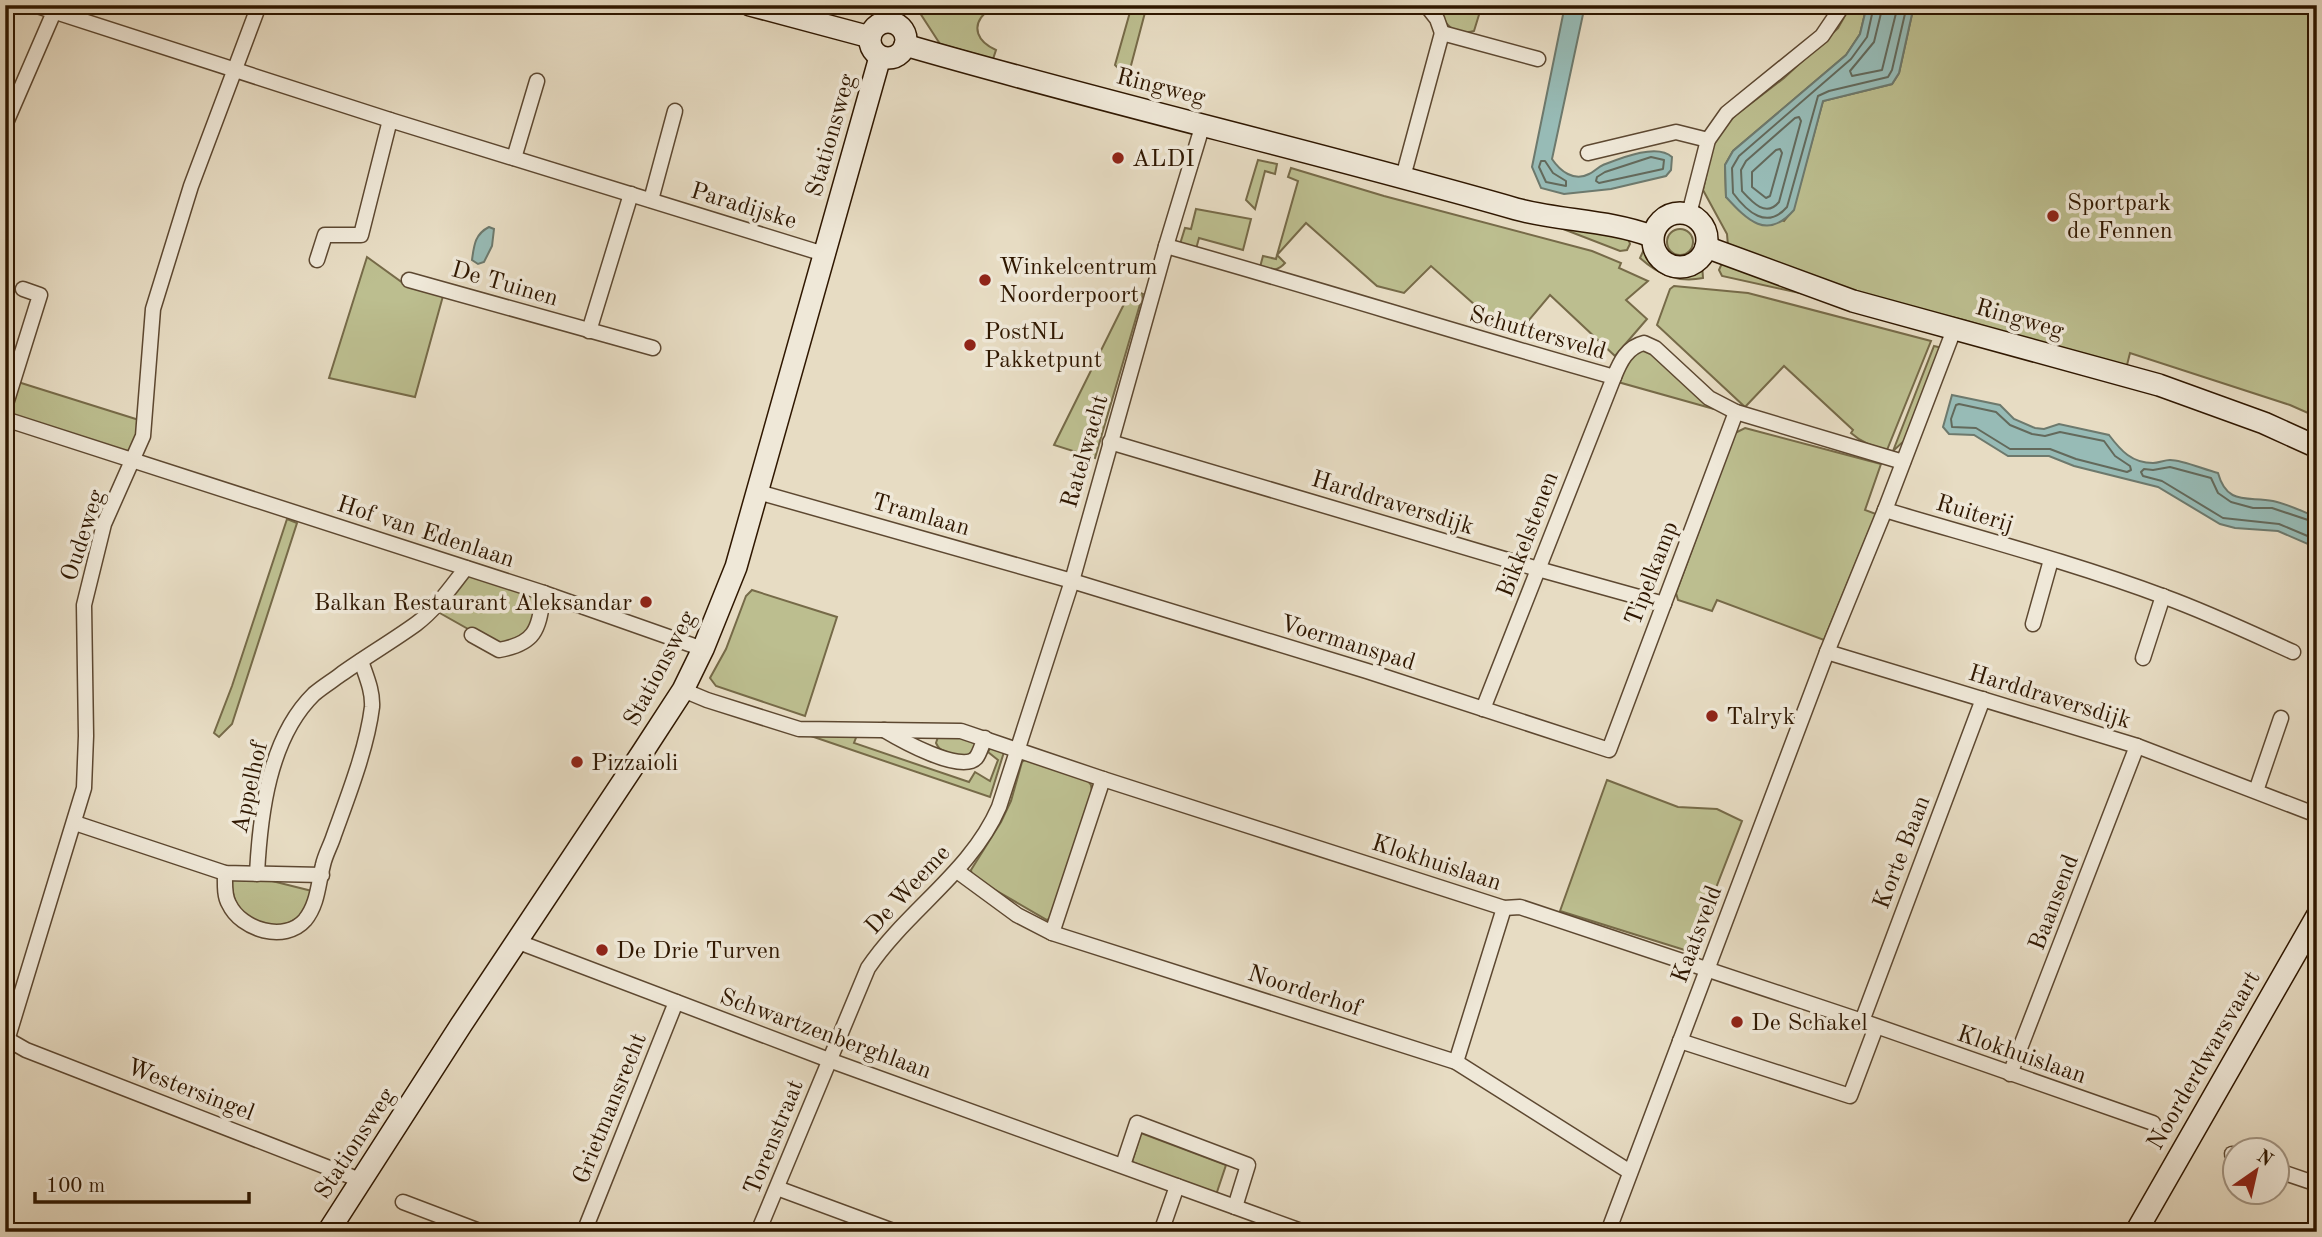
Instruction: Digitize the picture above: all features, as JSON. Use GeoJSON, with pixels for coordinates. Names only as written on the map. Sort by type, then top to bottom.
{"type":"FeatureCollection","features":[{"type":"Feature","properties":{"kind":"main road"},"geometry":{"type":"LineString","coordinates":[[750,5],[870,37]]}},
{"type":"Feature","properties":{"kind":"main road"},"geometry":{"type":"LineString","coordinates":[[895,14],[905,36],[905,45],[895,57],[887,59],[880,57],[871,48],[870,37],[874,28],[895,14]]}},
{"type":"Feature","properties":{"kind":"main road","name":"Ringweg"},"geometry":{"type":"LineString","coordinates":[[905,45],[1525,211],[1555,218],[1613,225],[1651,236]]}},
{"type":"Feature","properties":{"kind":"main road","name":"Stationsweg"},"geometry":{"type":"LineString","coordinates":[[328,1232],[516,941],[683,690],[703,649],[732,580],[880,57]]}},
{"type":"Feature","properties":{"kind":"main road"},"geometry":{"type":"LineString","coordinates":[[1689,214],[1703,225],[1707,234],[1706,247],[1701,257],[1692,265],[1668,265],[1658,257],[1651,236],[1661,220],[1670,215],[1689,214]]}},
{"type":"Feature","properties":{"kind":"main road","name":"Ringweg"},"geometry":{"type":"LineString","coordinates":[[1706,247],[1775,271],[1824,292],[2159,385],[2264,423],[2317,447]]}},
{"type":"Feature","properties":{"kind":"main road","name":"Noorderdwarsvaart"},"geometry":{"type":"LineString","coordinates":[[2136,1232],[2317,916]]}},
{"type":"Feature","properties":{"kind":"street","name":"Paradijske"},"geometry":{"type":"LineString","coordinates":[[34,5],[55,8],[390,120],[824,254]]}},
{"type":"Feature","properties":{"kind":"street","name":"Oudeweg"},"geometry":{"type":"LineString","coordinates":[[6,1042],[84,788],[84,605],[104,524],[143,436],[153,309],[191,186],[259,5]]}},
{"type":"Feature","properties":{"kind":"street"},"geometry":{"type":"LineString","coordinates":[[1403,177],[1442,33],[1437,19],[1426,5]]}},
{"type":"Feature","properties":{"kind":"street"},"geometry":{"type":"LineString","coordinates":[[1689,214],[1707,140],[1727,113],[1822,36],[1843,5]]}},
{"type":"Feature","properties":{"kind":"street"},"geometry":{"type":"LineString","coordinates":[[5,125],[55,8]]}},
{"type":"Feature","properties":{"kind":"street"},"geometry":{"type":"LineString","coordinates":[[1442,33],[1538,59]]}},
{"type":"Feature","properties":{"kind":"street"},"geometry":{"type":"LineString","coordinates":[[514,158],[537,81]]}},
{"type":"Feature","properties":{"kind":"street","name":"Paradijske"},"geometry":{"type":"LineString","coordinates":[[651,200],[675,111]]}},
{"type":"Feature","properties":{"kind":"street"},"geometry":{"type":"LineString","coordinates":[[317,260],[324,236],[361,234],[390,120]]}},
{"type":"Feature","properties":{"kind":"street","name":"Ratelwacht"},"geometry":{"type":"LineString","coordinates":[[1016,750],[1072,581],[1202,124]]}},
{"type":"Feature","properties":{"kind":"street"},"geometry":{"type":"LineString","coordinates":[[1588,153],[1676,132],[1707,140]]}},
{"type":"Feature","properties":{"kind":"street"},"geometry":{"type":"LineString","coordinates":[[589,331],[631,194]]}},
{"type":"Feature","properties":{"kind":"street","name":"Schuttersveld"},"geometry":{"type":"LineString","coordinates":[[1166,246],[1497,345],[1614,377],[1629,350],[1644,343],[1656,348],[1709,398],[1736,412],[1903,462]]}},
{"type":"Feature","properties":{"kind":"street","name":"De Tuinen"},"geometry":{"type":"LineString","coordinates":[[409,280],[653,348]]}},
{"type":"Feature","properties":{"kind":"street"},"geometry":{"type":"LineString","coordinates":[[5,407],[40,295],[23,289]]}},
{"type":"Feature","properties":{"kind":"street"},"geometry":{"type":"LineString","coordinates":[[1827,652],[1955,327]]}},
{"type":"Feature","properties":{"kind":"street","name":"Bikkelstenen"},"geometry":{"type":"LineString","coordinates":[[1483,709],[1614,377]]}},
{"type":"Feature","properties":{"kind":"street","name":"Tipelkamp"},"geometry":{"type":"LineString","coordinates":[[1609,750],[1736,412]]}},
{"type":"Feature","properties":{"kind":"street","name":"Hof van Edenlaan"},"geometry":{"type":"LineString","coordinates":[[5,419],[544,593],[703,649]]}},
{"type":"Feature","properties":{"kind":"street","name":"Harddraversdijk"},"geometry":{"type":"LineString","coordinates":[[1110,442],[1664,604]]}},
{"type":"Feature","properties":{"kind":"street","name":"Tramlaan"},"geometry":{"type":"LineString","coordinates":[[758,492],[1072,581]]}},
{"type":"Feature","properties":{"kind":"street","name":"Ruiterij"},"geometry":{"type":"LineString","coordinates":[[1885,510],[2163,596],[2293,652]]}},
{"type":"Feature","properties":{"kind":"street"},"geometry":{"type":"LineString","coordinates":[[2033,624],[2052,560]]}},
{"type":"Feature","properties":{"kind":"street","name":"Appelhof"},"geometry":{"type":"LineString","coordinates":[[257,874],[259,836],[270,777],[284,735],[298,712],[315,693],[418,622],[466,568]]}},
{"type":"Feature","properties":{"kind":"street","name":"Voermanspad"},"geometry":{"type":"LineString","coordinates":[[1072,581],[1609,750]]}},
{"type":"Feature","properties":{"kind":"street"},"geometry":{"type":"LineString","coordinates":[[472,635],[499,650],[523,644],[535,632],[544,593]]}},
{"type":"Feature","properties":{"kind":"street"},"geometry":{"type":"LineString","coordinates":[[2143,658],[2163,596]]}},
{"type":"Feature","properties":{"kind":"street","name":"Harddraversdijk"},"geometry":{"type":"LineString","coordinates":[[1827,652],[2137,746],[2317,815]]}},
{"type":"Feature","properties":{"kind":"street","name":"Kaatsveld"},"geometry":{"type":"LineString","coordinates":[[1608,1232],[1827,652]]}},
{"type":"Feature","properties":{"kind":"street"},"geometry":{"type":"LineString","coordinates":[[225,873],[228,904],[242,921],[263,930],[280,933],[295,930],[306,919],[314,905],[323,864],[370,718],[371,691],[361,661]]}},
{"type":"Feature","properties":{"kind":"street","name":"Klokhuislaan"},"geometry":{"type":"LineString","coordinates":[[683,690],[787,726],[829,730],[942,729],[985,738],[1103,779],[1504,908],[1520,907],[1707,968],[2153,1123]]}},
{"type":"Feature","properties":{"kind":"street","name":"Korte Baan"},"geometry":{"type":"LineString","coordinates":[[1862,1021],[1983,699]]}},
{"type":"Feature","properties":{"kind":"street"},"geometry":{"type":"LineString","coordinates":[[2256,792],[2281,718]]}},
{"type":"Feature","properties":{"kind":"street","name":"Klokhuislaan"},"geometry":{"type":"LineString","coordinates":[[883,729],[923,751],[970,762],[976,758],[985,738]]}},
{"type":"Feature","properties":{"kind":"street","name":"Baansend"},"geometry":{"type":"LineString","coordinates":[[2010,1074],[2137,746]]}},
{"type":"Feature","properties":{"kind":"street","name":"De Weeme"},"geometry":{"type":"LineString","coordinates":[[829,1060],[868,968],[879,952],[957,871],[993,822],[1016,750]]}},
{"type":"Feature","properties":{"kind":"street"},"geometry":{"type":"LineString","coordinates":[[1052,933],[1103,779]]}},
{"type":"Feature","properties":{"kind":"street"},"geometry":{"type":"LineString","coordinates":[[75,823],[225,873],[322,875]]}},
{"type":"Feature","properties":{"kind":"street","name":"Noorderhof"},"geometry":{"type":"LineString","coordinates":[[957,871],[1017,915],[1052,933],[1457,1062],[1630,1172]]}},
{"type":"Feature","properties":{"kind":"street"},"geometry":{"type":"LineString","coordinates":[[1457,1062],[1504,908]]}},
{"type":"Feature","properties":{"kind":"street","name":"Schwartzenberghlaan"},"geometry":{"type":"LineString","coordinates":[[516,941],[829,1060],[1304,1232]]}},
{"type":"Feature","properties":{"kind":"street","name":"Grietmansrecht"},"geometry":{"type":"LineString","coordinates":[[584,1232],[676,1002]]}},
{"type":"Feature","properties":{"kind":"street"},"geometry":{"type":"LineString","coordinates":[[1680,1041],[1850,1096],[1876,1027]]}},
{"type":"Feature","properties":{"kind":"street","name":"Westersingel"},"geometry":{"type":"LineString","coordinates":[[6,1042],[360,1180]]}},
{"type":"Feature","properties":{"kind":"street","name":"Torenstraat"},"geometry":{"type":"LineString","coordinates":[[758,1232],[829,1060]]}},
{"type":"Feature","properties":{"kind":"street"},"geometry":{"type":"LineString","coordinates":[[1123,1165],[1137,1123],[1248,1165],[1235,1207]]}},
{"type":"Feature","properties":{"kind":"street"},"geometry":{"type":"LineString","coordinates":[[2290,1175],[2317,1184]]}},
{"type":"Feature","properties":{"kind":"street"},"geometry":{"type":"LineString","coordinates":[[1161,1232],[1177,1186]]}},
{"type":"Feature","properties":{"kind":"street"},"geometry":{"type":"LineString","coordinates":[[777,1188],[896,1232]]}},
{"type":"Feature","properties":{"kind":"street"},"geometry":{"type":"LineString","coordinates":[[403,1202],[482,1232]]}},
{"type":"Feature","properties":{"kind":"green space"},"geometry":{"type":"Polygon","coordinates":[[[918,5],[985,5],[986,12],[977,29],[985,43],[996,50],[993,59],[940,44],[920,13],[918,5]]]}},
{"type":"Feature","properties":{"kind":"green space"},"geometry":{"type":"Polygon","coordinates":[[[1132,5],[1147,5],[1129,73],[1121,71],[1115,65],[1132,5]]]}},
{"type":"Feature","properties":{"kind":"green space"},"geometry":{"type":"Polygon","coordinates":[[[1434,5],[1482,5],[1474,31],[1460,32],[1450,27],[1434,5]]]}},
{"type":"Feature","properties":{"kind":"green space","name":"Sportpark de Fennen"},"geometry":{"type":"Polygon","coordinates":[[[1851,5],[1867,5],[1860,34],[1846,55],[1733,151],[1725,165],[1726,197],[1784,221],[1793,210],[1823,101],[1892,84],[1899,73],[1914,5],[2317,5],[2317,417],[2290,405],[2130,353],[2126,369],[1964,320],[1834,289],[1728,246],[1727,234],[1703,190],[1715,135],[1784,78],[1838,28],[1851,5]]]}},
{"type":"Feature","properties":{"kind":"green space"},"geometry":{"type":"Polygon","coordinates":[[[1258,160],[1277,164],[1275,174],[1265,171],[1255,209],[1246,200],[1258,160]]]}},
{"type":"Feature","properties":{"kind":"green space"},"geometry":{"type":"Polygon","coordinates":[[[1291,168],[1384,196],[1592,251],[1621,263],[1619,268],[1648,281],[1626,300],[1647,319],[1615,356],[1550,295],[1524,326],[1492,320],[1431,266],[1404,293],[1377,286],[1306,223],[1277,255],[1298,181],[1288,177],[1291,168]]]}},
{"type":"Feature","properties":{"kind":"green space"},"geometry":{"type":"Polygon","coordinates":[[[1196,209],[1251,219],[1243,250],[1199,238],[1196,249],[1180,244],[1185,228],[1191,229],[1196,209]]]}},
{"type":"Feature","properties":{"kind":"green space"},"geometry":{"type":"Polygon","coordinates":[[[1558,227],[1628,238],[1630,244],[1627,250],[1620,251],[1558,227]]]}},
{"type":"Feature","properties":{"kind":"green space"},"geometry":{"type":"Polygon","coordinates":[[[1680,229],[1690,232],[1693,242],[1690,252],[1680,255],[1670,252],[1667,242],[1670,232],[1680,229]]]}},
{"type":"Feature","properties":{"kind":"green space"},"geometry":{"type":"Polygon","coordinates":[[[1646,245],[1655,261],[1669,270],[1685,271],[1702,264],[1703,278],[1677,278],[1654,269],[1640,258],[1646,245]]]}},
{"type":"Feature","properties":{"kind":"green space"},"geometry":{"type":"Polygon","coordinates":[[[1277,255],[1285,263],[1279,268],[1260,267],[1263,256],[1276,259],[1277,255]]]}},
{"type":"Feature","properties":{"kind":"green space"},"geometry":{"type":"Polygon","coordinates":[[[367,257],[403,283],[443,296],[415,397],[329,378],[367,257]]]}},
{"type":"Feature","properties":{"kind":"green space"},"geometry":{"type":"Polygon","coordinates":[[[1722,263],[1809,295],[1722,276],[1719,270],[1722,263]]]}},
{"type":"Feature","properties":{"kind":"green space"},"geometry":{"type":"Polygon","coordinates":[[[1674,286],[1748,293],[1931,341],[1887,450],[1868,444],[1851,433],[1853,430],[1784,366],[1745,407],[1657,325],[1670,289],[1674,286]]]}},
{"type":"Feature","properties":{"kind":"green space"},"geometry":{"type":"Polygon","coordinates":[[[1134,290],[1143,294],[1095,458],[1054,445],[1130,292],[1134,290]]]}},
{"type":"Feature","properties":{"kind":"green space"},"geometry":{"type":"Polygon","coordinates":[[[1934,346],[1942,348],[1904,441],[1893,451],[1934,346]]]}},
{"type":"Feature","properties":{"kind":"green space"},"geometry":{"type":"Polygon","coordinates":[[[1644,350],[1650,352],[1714,409],[1618,382],[1632,354],[1644,350]]]}},
{"type":"Feature","properties":{"kind":"green space"},"geometry":{"type":"Polygon","coordinates":[[[18,382],[139,420],[130,455],[8,414],[18,382]]]}},
{"type":"Feature","properties":{"kind":"green space"},"geometry":{"type":"Polygon","coordinates":[[[1745,428],[1881,464],[1865,510],[1876,514],[1824,640],[1717,600],[1712,611],[1678,600],[1676,593],[1735,433],[1745,428]]]}},
{"type":"Feature","properties":{"kind":"green space"},"geometry":{"type":"Polygon","coordinates":[[[287,519],[297,523],[232,724],[219,737],[214,733],[287,519]]]}},
{"type":"Feature","properties":{"kind":"green space"},"geometry":{"type":"Polygon","coordinates":[[[466,573],[540,596],[528,631],[506,644],[493,643],[438,612],[466,573]]]}},
{"type":"Feature","properties":{"kind":"green space"},"geometry":{"type":"Polygon","coordinates":[[[752,590],[837,617],[805,716],[716,686],[710,678],[726,649],[746,596],[752,590]]]}},
{"type":"Feature","properties":{"kind":"green space"},"geometry":{"type":"Polygon","coordinates":[[[945,734],[977,742],[969,754],[954,755],[941,750],[936,743],[938,737],[945,734]]]}},
{"type":"Feature","properties":{"kind":"green space"},"geometry":{"type":"Polygon","coordinates":[[[808,735],[857,735],[854,743],[969,782],[975,772],[990,781],[998,760],[988,752],[992,745],[1004,752],[990,797],[808,735]]]}},
{"type":"Feature","properties":{"kind":"green space"},"geometry":{"type":"Polygon","coordinates":[[[1026,759],[1087,780],[1092,792],[1051,918],[1047,920],[976,879],[971,870],[1001,822],[1011,801],[1022,762],[1026,759]]]}},
{"type":"Feature","properties":{"kind":"green space"},"geometry":{"type":"Polygon","coordinates":[[[1607,780],[1678,807],[1717,809],[1742,821],[1691,952],[1560,911],[1607,780]]]}},
{"type":"Feature","properties":{"kind":"green space"},"geometry":{"type":"Polygon","coordinates":[[[232,871],[312,891],[302,916],[278,928],[247,916],[236,904],[233,895],[232,871]]]}},
{"type":"Feature","properties":{"kind":"green space"},"geometry":{"type":"Polygon","coordinates":[[[1141,1133],[1226,1165],[1216,1195],[1132,1162],[1141,1133]]]}},
{"type":"Feature","properties":{"kind":"water"},"geometry":{"type":"Polygon","coordinates":[[[1565,5],[1585,5],[1552,159],[1563,171],[1578,177],[1629,156],[1657,151],[1672,157],[1671,170],[1666,176],[1611,189],[1564,194],[1541,188],[1532,167],[1565,5]]]}},
{"type":"Feature","properties":{"kind":"water"},"geometry":{"type":"Polygon","coordinates":[[[1867,5],[1914,5],[1899,73],[1892,84],[1823,101],[1794,210],[1775,224],[1758,224],[1726,197],[1725,165],[1733,151],[1846,55],[1860,34],[1867,5]]]}},
{"type":"Feature","properties":{"kind":"water"},"geometry":{"type":"Polygon","coordinates":[[[489,227],[494,229],[492,246],[484,262],[478,264],[472,260],[475,245],[481,233],[489,227]]]}},
{"type":"Feature","properties":{"kind":"water"},"geometry":{"type":"Polygon","coordinates":[[[1952,395],[2000,405],[2014,419],[2035,428],[2044,429],[2059,424],[2109,435],[2123,451],[2139,461],[2153,463],[2175,460],[2218,473],[2227,491],[2233,495],[2279,502],[2317,517],[2317,548],[2278,531],[2235,528],[2220,524],[2158,487],[2074,466],[2049,456],[2008,456],[1974,435],[1949,434],[1943,427],[1952,395]]]}},
{"type":"Feature","properties":{"kind":"place","name":"ALDI"},"geometry":{"type":"Point","coordinates":[1118,158]}},
{"type":"Feature","properties":{"kind":"place","name":"Sportpark de Fennen"},"geometry":{"type":"Point","coordinates":[2053,216]}},
{"type":"Feature","properties":{"kind":"place","name":"Winkelcentrum Noorderpoort"},"geometry":{"type":"Point","coordinates":[985,280]}},
{"type":"Feature","properties":{"kind":"place","name":"PostNL Pakketpunt"},"geometry":{"type":"Point","coordinates":[970,345]}},
{"type":"Feature","properties":{"kind":"place","name":"Balkan Restaurant Aleksandar"},"geometry":{"type":"Point","coordinates":[646,602]}},
{"type":"Feature","properties":{"kind":"place","name":"Talryk"},"geometry":{"type":"Point","coordinates":[1712,716]}},
{"type":"Feature","properties":{"kind":"place","name":"Pizzaioli"},"geometry":{"type":"Point","coordinates":[577,762]}},
{"type":"Feature","properties":{"kind":"place","name":"De Drie Turven"},"geometry":{"type":"Point","coordinates":[602,950]}},
{"type":"Feature","properties":{"kind":"place","name":"De Schakel"},"geometry":{"type":"Point","coordinates":[1737,1022]}}]}
